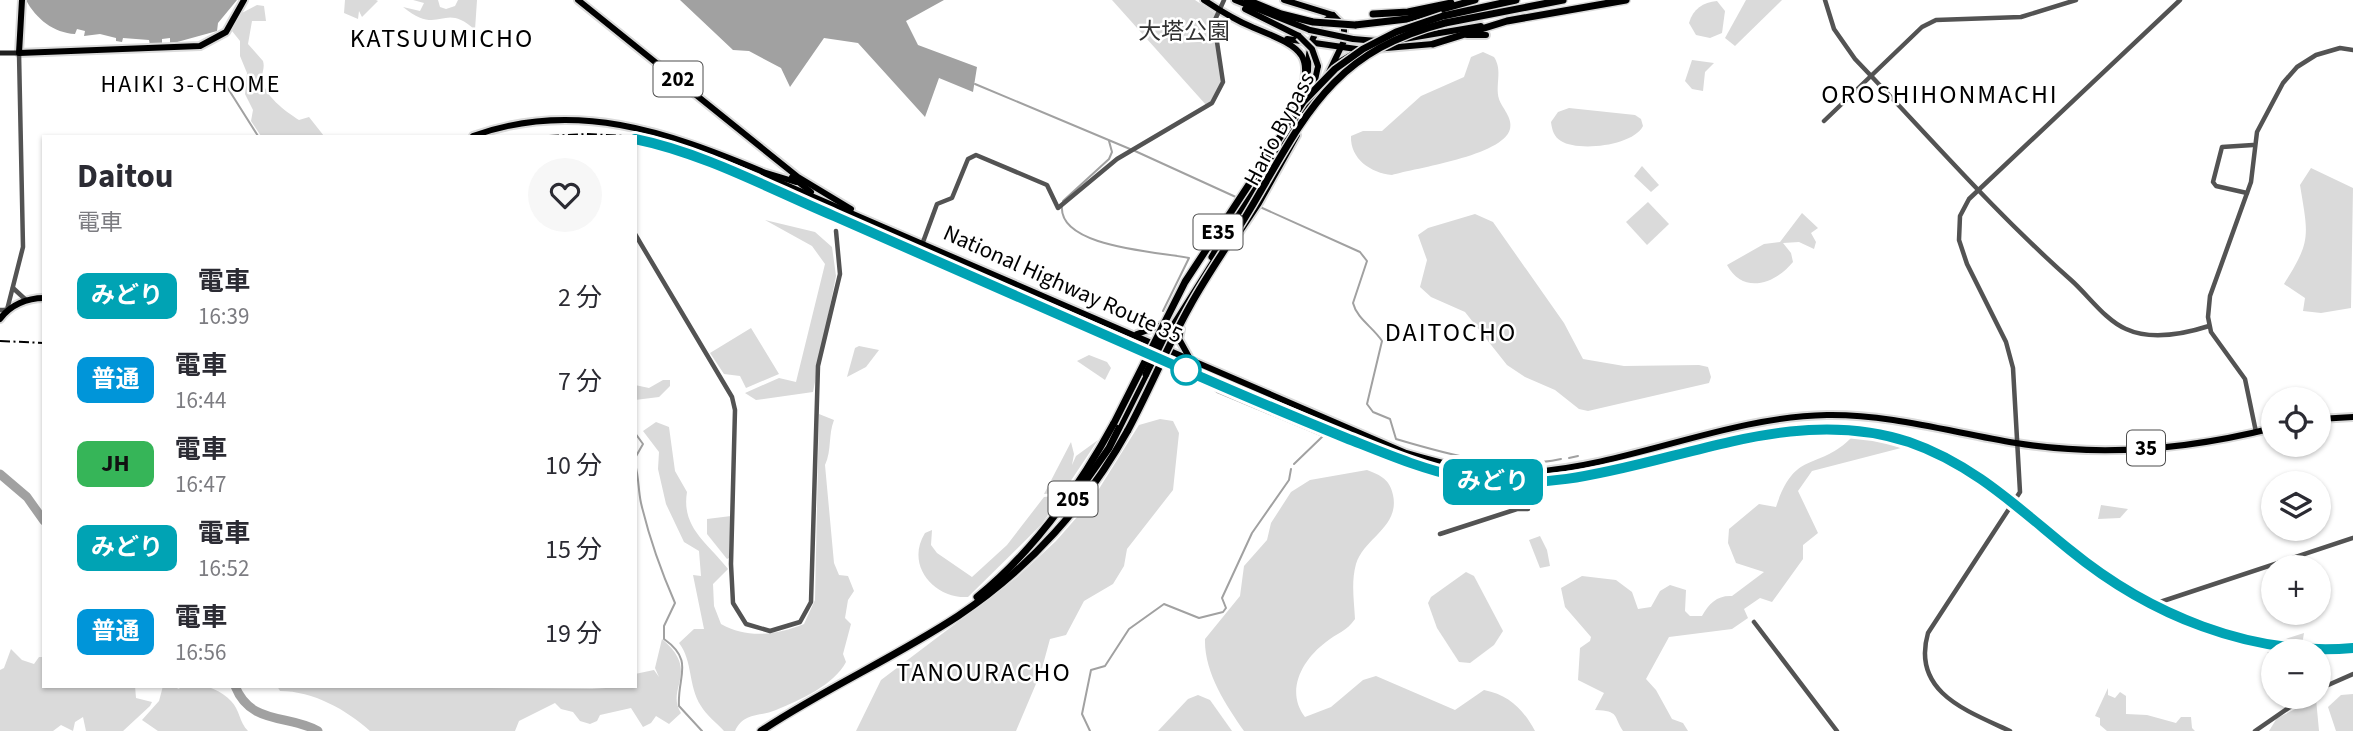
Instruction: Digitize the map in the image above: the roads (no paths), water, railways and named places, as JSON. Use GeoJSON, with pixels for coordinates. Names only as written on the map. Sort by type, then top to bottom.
{"type":"FeatureCollection","features":[{"type":"Feature","properties":{"kind":"highway"},"geometry":{"type":"LineString","coordinates":[[22,0],[19,53],[200,46],[226,32],[244,0]]}},
{"type":"Feature","properties":{"kind":"highway","name":"202"},"geometry":{"type":"LineString","coordinates":[[578,0],[818,190]]}},
{"type":"Feature","properties":{"kind":"highway","name":"Hario Bypass"},"geometry":{"type":"LineString","coordinates":[[1204,0],[1243,23],[1285,39],[1297,49],[1306,70],[1302,92],[1290,122]]}},
{"type":"Feature","properties":{"kind":"highway"},"geometry":{"type":"LineString","coordinates":[[1233,0],[1313,22],[1355,25],[1408,19],[1475,0]]}},
{"type":"Feature","properties":{"kind":"highway"},"geometry":{"type":"LineString","coordinates":[[1283,0],[1333,15],[1341,21],[1345,31],[1341,48]]}},
{"type":"Feature","properties":{"kind":"highway"},"geometry":{"type":"LineString","coordinates":[[1373,14],[1408,12],[1466,0]]}},
{"type":"Feature","properties":{"kind":"highway","name":"E35"},"geometry":{"type":"LineString","coordinates":[[914,642],[972,601],[1015,562],[1051,522],[1114,423],[1172,304],[1198,261],[1296,111],[1318,85],[1396,32],[1516,0]]}},
{"type":"Feature","properties":{"kind":"highway","name":"E35"},"geometry":{"type":"LineString","coordinates":[[1444,20],[1563,0]]}},
{"type":"Feature","properties":{"kind":"highway"},"geometry":{"type":"LineString","coordinates":[[1244,3],[1310,30],[1353,39],[1384,41],[1432,40],[1507,21],[1626,0]]}},
{"type":"Feature","properties":{"kind":"highway","name":"Hario Bypass"},"geometry":{"type":"LineString","coordinates":[[1244,3],[1299,36],[1312,49],[1318,66],[1307,105],[1252,200],[1167,320],[1160,335],[1163,347],[1174,339],[1246,209]]}},
{"type":"Feature","properties":{"kind":"highway"},"geometry":{"type":"LineString","coordinates":[[1252,200],[1306,85],[1311,44],[1321,25],[1333,15]]}},
{"type":"Feature","properties":{"kind":"highway"},"geometry":{"type":"LineString","coordinates":[[1467,35],[1507,21]]}},
{"type":"Feature","properties":{"kind":"highway"},"geometry":{"type":"LineString","coordinates":[[1331,68],[1345,56],[1363,50],[1467,35],[1486,35]]}},
{"type":"Feature","properties":{"kind":"highway"},"geometry":{"type":"LineString","coordinates":[[1285,39],[1363,50]]}},
{"type":"Feature","properties":{"kind":"highway","name":"Hario Bypass"},"geometry":{"type":"LineString","coordinates":[[1304,121],[1341,48]]}},
{"type":"Feature","properties":{"kind":"highway","name":"E35"},"geometry":{"type":"LineString","coordinates":[[761,731],[914,642],[993,591],[1057,531],[1102,474],[1128,430],[1192,303],[1249,212],[1296,129],[1320,96],[1351,62]]}},
{"type":"Feature","properties":{"kind":"highway","name":"35"},"geometry":{"type":"LineString","coordinates":[[482,135],[547,122],[586,120],[632,125],[701,146],[761,171],[818,190]]}},
{"type":"Feature","properties":{"kind":"highway"},"geometry":{"type":"LineString","coordinates":[[1169,330],[1304,121]]}},
{"type":"Feature","properties":{"kind":"highway"},"geometry":{"type":"LineString","coordinates":[[775,174],[781,172],[780,162]]}},
{"type":"Feature","properties":{"kind":"highway","name":"202"},"geometry":{"type":"LineString","coordinates":[[780,162],[798,182],[836,207]]}},
{"type":"Feature","properties":{"kind":"highway","name":"National Highway Route 35"},"geometry":{"type":"LineString","coordinates":[[761,171],[836,207],[923,242],[1406,453],[1459,468],[1530,472],[1567,467],[1760,422],[1827,415],[1876,419],[2018,444]]}},
{"type":"Feature","properties":{"kind":"highway","name":"National Highway Route 35"},"geometry":{"type":"LineString","coordinates":[[818,190],[866,218]]}},
{"type":"Feature","properties":{"kind":"highway","name":"205"},"geometry":{"type":"LineString","coordinates":[[972,601],[1022,559],[1080,490],[1114,439],[1169,330],[1246,209]]}},
{"type":"Feature","properties":{"kind":"highway"},"geometry":{"type":"LineString","coordinates":[[0,319],[4,310],[26,300],[42,298]]}},
{"type":"Feature","properties":{"kind":"highway"},"geometry":{"type":"LineString","coordinates":[[1135,334],[1153,331],[1167,320]]}},
{"type":"Feature","properties":{"kind":"highway"},"geometry":{"type":"LineString","coordinates":[[1181,327],[1179,339],[1190,358]]}},
{"type":"Feature","properties":{"kind":"highway"},"geometry":{"type":"LineString","coordinates":[[1057,531],[1111,454],[1147,375]]}},
{"type":"Feature","properties":{"kind":"highway"},"geometry":{"type":"LineString","coordinates":[[2331,418],[2353,417]]}},
{"type":"Feature","properties":{"kind":"highway","name":"35"},"geometry":{"type":"LineString","coordinates":[[2018,444],[2064,449],[2139,449],[2261,431]]}},
{"type":"Feature","properties":{"kind":"main road"},"geometry":{"type":"LineString","coordinates":[[0,53],[19,53]]}},
{"type":"Feature","properties":{"kind":"street"},"geometry":{"type":"LineString","coordinates":[[923,242],[937,204],[952,198],[968,159],[976,155],[1047,185],[1058,208],[1128,151],[1212,103],[1219,94],[1223,70],[1215,45],[1214,23],[1224,0]]}},
{"type":"Feature","properties":{"kind":"street"},"geometry":{"type":"LineString","coordinates":[[1825,0],[1834,29],[1843,46],[2043,258],[2123,328],[2160,335],[2191,332],[2209,326]]}},
{"type":"Feature","properties":{"kind":"street"},"geometry":{"type":"LineString","coordinates":[[1824,121],[1923,27],[1936,20],[2021,17],[2076,0]]}},
{"type":"Feature","properties":{"kind":"street"},"geometry":{"type":"LineString","coordinates":[[2010,731],[1996,728],[1944,695],[1932,681],[1924,657],[1928,633],[2020,492],[2012,368],[2006,342],[1967,264],[1959,240],[1963,206],[2180,0]]}},
{"type":"Feature","properties":{"kind":"street"},"geometry":{"type":"LineString","coordinates":[[2256,432],[2245,379],[2218,345],[2209,326],[2210,296],[2253,173],[2256,132],[2291,72],[2323,52],[2340,48],[2353,50]]}},
{"type":"Feature","properties":{"kind":"street"},"geometry":{"type":"LineString","coordinates":[[4,310],[13,288],[23,247],[19,53]]}},
{"type":"Feature","properties":{"kind":"street"},"geometry":{"type":"LineString","coordinates":[[2247,193],[2216,186],[2213,182],[2222,147],[2253,145]]}},
{"type":"Feature","properties":{"kind":"street"},"geometry":{"type":"LineString","coordinates":[[637,237],[732,397],[735,410],[731,564],[733,603],[746,624],[770,631],[800,622],[811,603],[818,366],[841,274],[836,231]]}},
{"type":"Feature","properties":{"kind":"street"},"geometry":{"type":"LineString","coordinates":[[13,288],[26,300]]}},
{"type":"Feature","properties":{"kind":"street"},"geometry":{"type":"LineString","coordinates":[[1440,534],[1517,509],[1528,509]]}},
{"type":"Feature","properties":{"kind":"street"},"geometry":{"type":"LineString","coordinates":[[2157,603],[2353,538]]}},
{"type":"Feature","properties":{"kind":"street"},"geometry":{"type":"LineString","coordinates":[[1754,622],[1836,731]]}},
{"type":"Feature","properties":{"kind":"street"},"geometry":{"type":"LineString","coordinates":[[2331,684],[2353,674]]}},
{"type":"Feature","properties":{"kind":"street"},"geometry":{"type":"LineString","coordinates":[[2255,731],[2287,709]]}},
{"type":"Feature","properties":{"kind":"waterway"},"geometry":{"type":"LineString","coordinates":[[222,79],[257,135]]}},
{"type":"Feature","properties":{"kind":"waterway"},"geometry":{"type":"LineString","coordinates":[[975,84],[1130,149]]}},
{"type":"Feature","properties":{"kind":"waterway"},"geometry":{"type":"LineString","coordinates":[[1063,201],[1109,159],[1112,152],[1109,141]]}},
{"type":"Feature","properties":{"kind":"waterway"},"geometry":{"type":"LineString","coordinates":[[1135,151],[1238,198]]}},
{"type":"Feature","properties":{"kind":"waterway"},"geometry":{"type":"LineString","coordinates":[[1062,206],[1065,220],[1076,231],[1093,239],[1114,246],[1189,258],[1163,311]]}},
{"type":"Feature","properties":{"kind":"waterway"},"geometry":{"type":"LineString","coordinates":[[1260,207],[1360,252],[1367,261],[1353,303],[1358,314],[1382,341],[1367,404],[1373,412],[1390,419],[1396,439],[1477,460],[1519,463],[1561,459]]}},
{"type":"Feature","properties":{"kind":"waterway"},"geometry":{"type":"LineString","coordinates":[[1176,371],[1208,384],[1217,392],[1323,436],[1294,464]]}},
{"type":"Feature","properties":{"kind":"waterway"},"geometry":{"type":"LineString","coordinates":[[637,436],[643,444],[637,454]]}},
{"type":"Feature","properties":{"kind":"waterway"},"geometry":{"type":"LineString","coordinates":[[1569,458],[1578,456]]}},
{"type":"Feature","properties":{"kind":"waterway"},"geometry":{"type":"LineString","coordinates":[[1090,731],[1082,714],[1091,670],[1105,666],[1129,629],[1164,604],[1199,618],[1223,612],[1226,608],[1222,598],[1252,533],[1289,480],[1291,469]]}},
{"type":"Feature","properties":{"kind":"waterway"},"geometry":{"type":"LineString","coordinates":[[0,474],[27,497],[42,518]]}},
{"type":"Feature","properties":{"kind":"waterway"},"geometry":{"type":"LineString","coordinates":[[637,474],[648,528],[675,603],[664,626],[664,639],[673,647],[682,662],[679,706],[702,731]]}},
{"type":"Feature","properties":{"kind":"waterway"},"geometry":{"type":"LineString","coordinates":[[236,688],[251,708],[318,731]]}},
{"type":"Feature","properties":{"kind":"railway"},"geometry":{"type":"LineString","coordinates":[[568,135],[606,135]]}},
{"type":"Feature","properties":{"kind":"railway"},"geometry":{"type":"LineString","coordinates":[[637,140],[711,163],[1001,288]]}},
{"type":"Feature","properties":{"kind":"railway"},"geometry":{"type":"LineString","coordinates":[[994,284],[1090,330],[1333,433],[1419,466],[1470,479],[1546,481],[1604,473],[1775,434],[1832,430],[1890,436],[1949,458],[1971,471],[2108,578]]}},
{"type":"Feature","properties":{"kind":"railway"},"geometry":{"type":"LineString","coordinates":[[0,341],[42,343]]}},
{"type":"Feature","properties":{"kind":"railway"},"geometry":{"type":"LineString","coordinates":[[2335,650],[2353,648]]}},
{"type":"Feature","properties":{"kind":"train","name":"みどり"},"geometry":{"type":"LineString","coordinates":[[637,139],[711,163],[979,278],[1140,352],[1422,468],[1463,478],[1525,483],[1568,479],[1771,434],[1825,428],[1868,432],[1929,450],[1973,472],[1995,487],[2087,564],[2131,592],[2192,623],[2227,635],[2267,644],[2335,650],[2353,648]]}},
{"type":"Feature","properties":{"kind":"district","name":"KATSUUMICHO"},"geometry":{"type":"Point","coordinates":[442,38]}},
{"type":"Feature","properties":{"kind":"district","name":"HAIKI 3-CHOME"},"geometry":{"type":"Point","coordinates":[191,84]}},
{"type":"Feature","properties":{"kind":"district","name":"OROSHIHONMACHI"},"geometry":{"type":"Point","coordinates":[1940,94]}},
{"type":"Feature","properties":{"kind":"district","name":"DAITOCHO"},"geometry":{"type":"Point","coordinates":[1451,332]}},
{"type":"Feature","properties":{"kind":"district","name":"TANOURACHO"},"geometry":{"type":"Point","coordinates":[984,672]}},
{"type":"Feature","properties":{"kind":"park label","name":"大塔公園"},"geometry":{"type":"Point","coordinates":[1184,31]}}]}
